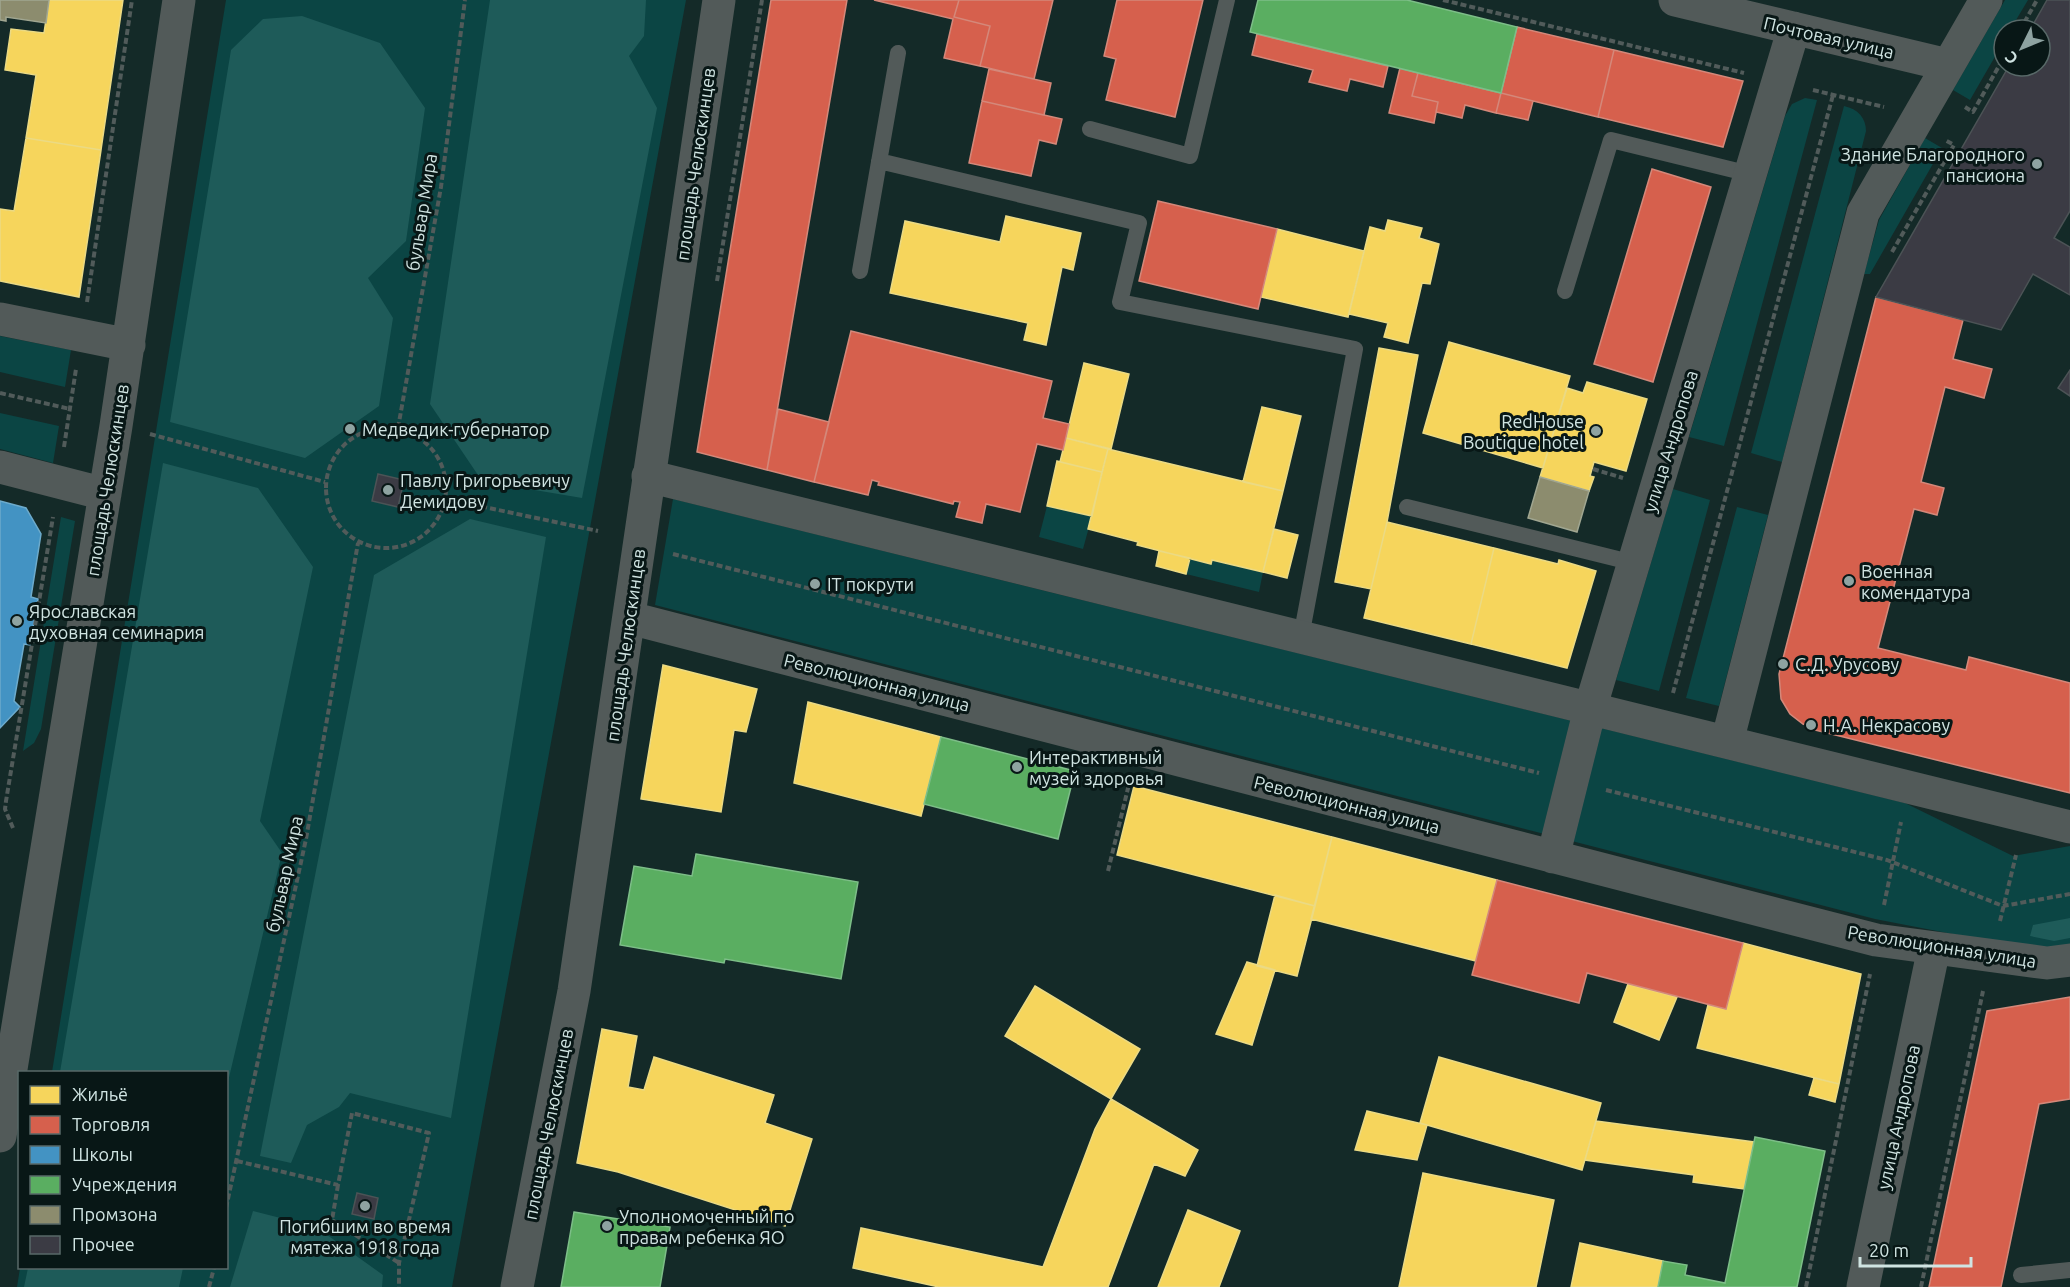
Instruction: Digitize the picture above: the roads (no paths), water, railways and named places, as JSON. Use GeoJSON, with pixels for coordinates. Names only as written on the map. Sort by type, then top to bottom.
{"type":"FeatureCollection","features":[{"type":"Feature","properties":{"kind":"street","name":"площадь Челюскинцев"},"geometry":{"type":"LineString","coordinates":[[0,1136],[129,345],[179,0]]}},
{"type":"Feature","properties":{"kind":"street","name":"площадь Челюскинцев"},"geometry":{"type":"LineString","coordinates":[[517,1287],[574,991],[719,0]]}},
{"type":"Feature","properties":{"kind":"street","name":"Почтовая улица"},"geometry":{"type":"LineString","coordinates":[[1676,0],[1948,65]]}},
{"type":"Feature","properties":{"kind":"street"},"geometry":{"type":"LineString","coordinates":[[1727,742],[1860,224],[1869,202],[1986,0]]}},
{"type":"Feature","properties":{"kind":"street","name":"улица Андропова"},"geometry":{"type":"LineString","coordinates":[[1553,856],[1590,709],[1794,28]]}},
{"type":"Feature","properties":{"kind":"street"},"geometry":{"type":"LineString","coordinates":[[0,319],[129,345]]}},
{"type":"Feature","properties":{"kind":"street"},"geometry":{"type":"LineString","coordinates":[[0,467],[105,494]]}},
{"type":"Feature","properties":{"kind":"street"},"geometry":{"type":"LineString","coordinates":[[648,476],[2070,827]]}},
{"type":"Feature","properties":{"kind":"street","name":"Революционная улица"},"geometry":{"type":"LineString","coordinates":[[630,618],[1876,940],[2047,963],[2070,960]]}},
{"type":"Feature","properties":{"kind":"street","name":"улица Андропова"},"geometry":{"type":"LineString","coordinates":[[1863,1287],[1934,948]]}},
{"type":"Feature","properties":{"kind":"lane"},"geometry":{"type":"LineString","coordinates":[[1090,129],[1190,156],[1227,0]]}},
{"type":"Feature","properties":{"kind":"lane"},"geometry":{"type":"LineString","coordinates":[[860,271],[898,53]]}},
{"type":"Feature","properties":{"kind":"lane"},"geometry":{"type":"LineString","coordinates":[[1565,291],[1611,140],[1750,174]]}},
{"type":"Feature","properties":{"kind":"lane"},"geometry":{"type":"LineString","coordinates":[[879,161],[1138,224],[1120,302],[1355,349],[1301,637]]}},
{"type":"Feature","properties":{"kind":"lane"},"geometry":{"type":"LineString","coordinates":[[1407,507],[1634,562]]}},
{"type":"Feature","properties":{"kind":"lane"},"geometry":{"type":"LineString","coordinates":[[2021,1275],[2070,1270]]}},
{"type":"Feature","properties":{"kind":"place","name":"Здание Благородного пансиона"},"geometry":{"type":"Point","coordinates":[2037,164]}},
{"type":"Feature","properties":{"kind":"place","name":"Медведик-губернатор"},"geometry":{"type":"Point","coordinates":[350,429]}},
{"type":"Feature","properties":{"kind":"place","name":"RedHouse Boutique hotel"},"geometry":{"type":"Point","coordinates":[1596,431]}},
{"type":"Feature","properties":{"kind":"place","name":"Павлу Григорьевичу Демидову"},"geometry":{"type":"Point","coordinates":[388,490]}},
{"type":"Feature","properties":{"kind":"place","name":"Военная комендатура"},"geometry":{"type":"Point","coordinates":[1849,581]}},
{"type":"Feature","properties":{"kind":"place","name":"IT покрути"},"geometry":{"type":"Point","coordinates":[815,584]}},
{"type":"Feature","properties":{"kind":"place","name":"Ярославская духовная семинария"},"geometry":{"type":"Point","coordinates":[17,621]}},
{"type":"Feature","properties":{"kind":"place","name":"С.Д. Урусову"},"geometry":{"type":"Point","coordinates":[1783,664]}},
{"type":"Feature","properties":{"kind":"place","name":"Н.А. Некрасову"},"geometry":{"type":"Point","coordinates":[1811,725]}},
{"type":"Feature","properties":{"kind":"place","name":"Интерактивный музей здоровья"},"geometry":{"type":"Point","coordinates":[1017,767]}},
{"type":"Feature","properties":{"kind":"place","name":"Погибшим во время мятежа 1918 года"},"geometry":{"type":"Point","coordinates":[365,1206]}},
{"type":"Feature","properties":{"kind":"place","name":"Уполномоченный по правам ребенка ЯО"},"geometry":{"type":"Point","coordinates":[607,1226]}}]}
